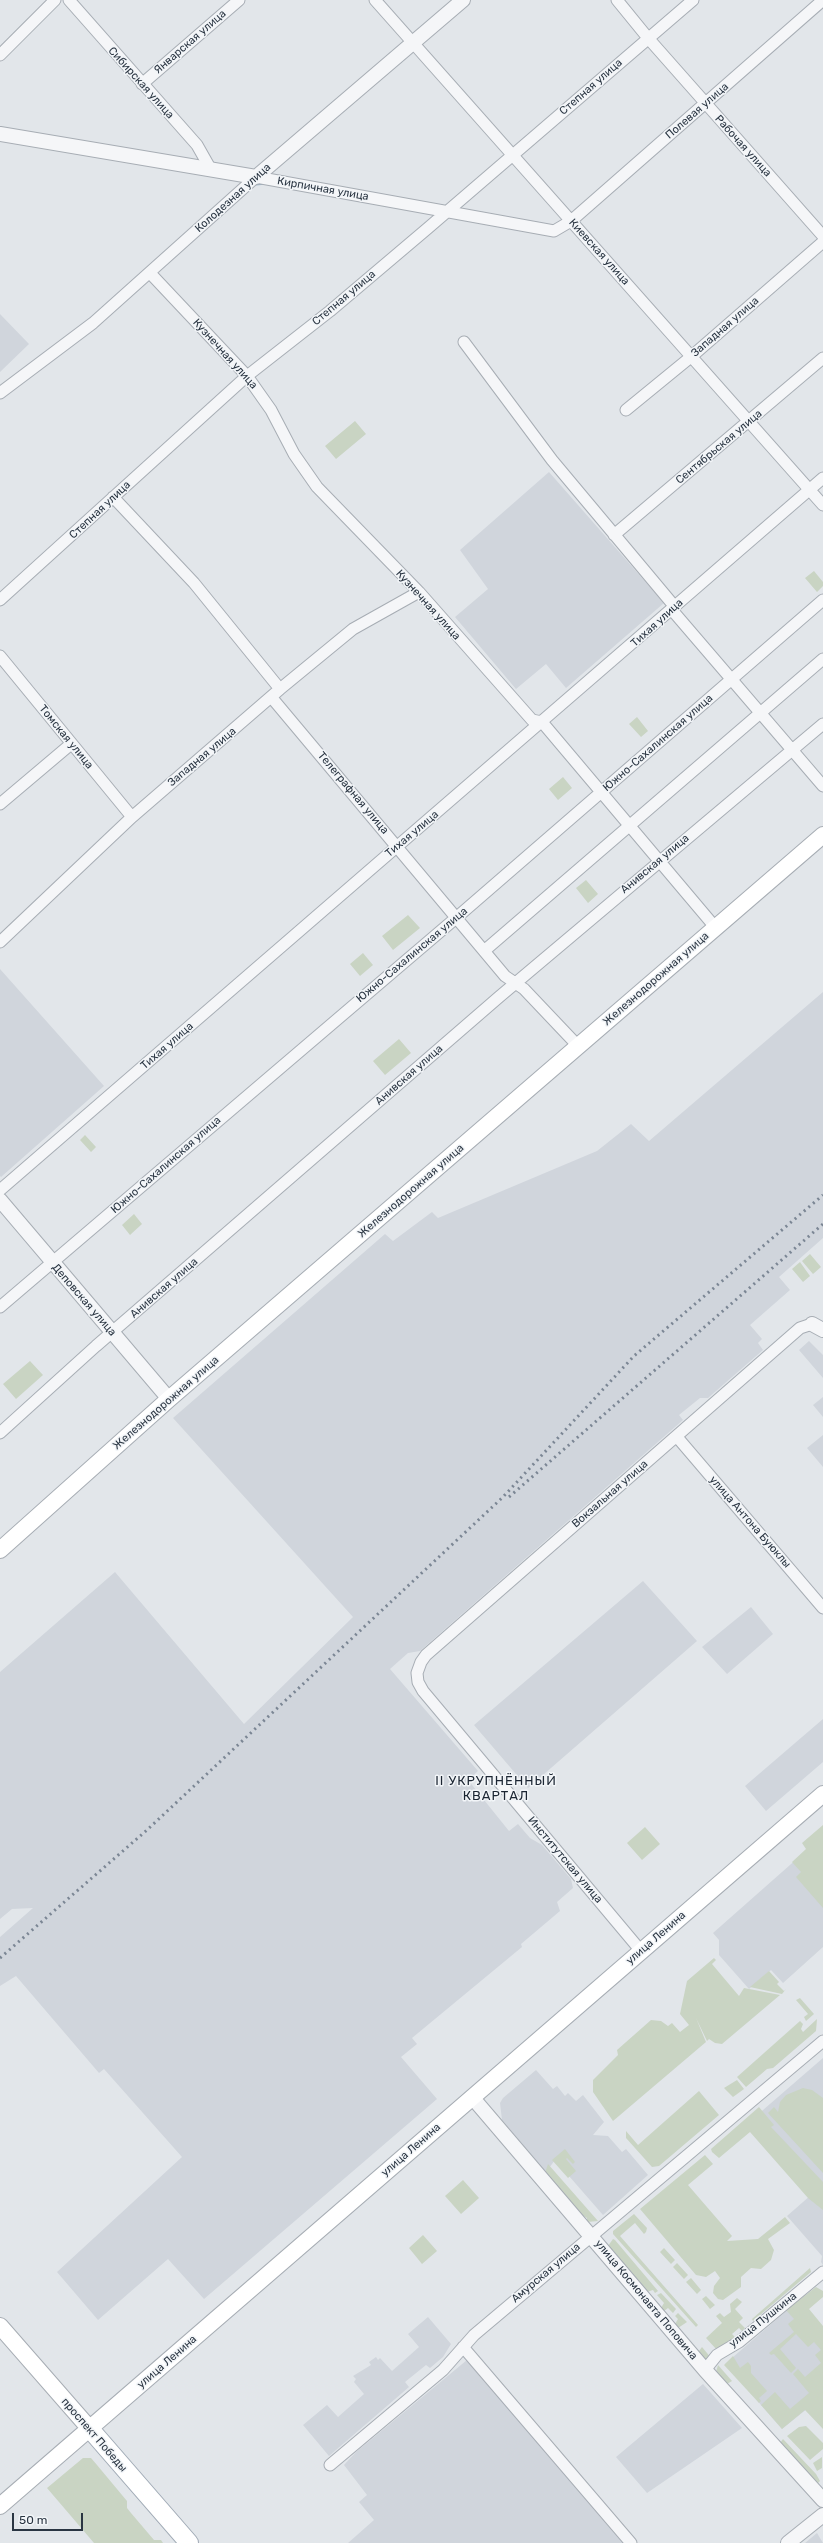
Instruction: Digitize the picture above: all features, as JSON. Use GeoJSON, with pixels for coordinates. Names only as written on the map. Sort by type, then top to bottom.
{"type":"FeatureCollection","features":[{"type":"Feature","properties":{"kind":"main road","name":"Железнодорожная улица"},"geometry":{"type":"LineString","coordinates":[[1,1547],[169,1399],[580,1047],[715,927],[823,835]]}},
{"type":"Feature","properties":{"kind":"main road","name":"улица Ленина"},"geometry":{"type":"LineString","coordinates":[[0,2506],[472,2096],[823,1794]]}},
{"type":"Feature","properties":{"kind":"main road","name":"проспект Победы"},"geometry":{"type":"LineString","coordinates":[[0,2326],[189,2543]]}},
{"type":"Feature","properties":{"kind":"street"},"geometry":{"type":"LineString","coordinates":[[0,55],[54,0]]}},
{"type":"Feature","properties":{"kind":"street","name":"Сибирская улица"},"geometry":{"type":"LineString","coordinates":[[69,0],[197,145],[210,168]]}},
{"type":"Feature","properties":{"kind":"street","name":"Январская улица"},"geometry":{"type":"LineString","coordinates":[[142,84],[239,0]]}},
{"type":"Feature","properties":{"kind":"street","name":"Киевская улица"},"geometry":{"type":"LineString","coordinates":[[376,0],[571,221],[750,420],[823,505]]}},
{"type":"Feature","properties":{"kind":"street","name":"Колодезная улица"},"geometry":{"type":"LineString","coordinates":[[0,393],[93,323],[256,177],[463,0]]}},
{"type":"Feature","properties":{"kind":"street","name":"Рабочая улица"},"geometry":{"type":"LineString","coordinates":[[617,0],[648,38],[823,236]]}},
{"type":"Feature","properties":{"kind":"street","name":"Степная улица"},"geometry":{"type":"LineString","coordinates":[[0,600],[247,376],[335,306],[693,0]]}},
{"type":"Feature","properties":{"kind":"street","name":"Полевая улица"},"geometry":{"type":"LineString","coordinates":[[571,221],[823,0]]}},
{"type":"Feature","properties":{"kind":"street","name":"Кирпичная улица"},"geometry":{"type":"LineString","coordinates":[[0,134],[210,168],[554,231],[571,221]]}},
{"type":"Feature","properties":{"kind":"street","name":"Западная улица"},"geometry":{"type":"LineString","coordinates":[[626,410],[692,356],[823,242]]}},
{"type":"Feature","properties":{"kind":"street","name":"Кузнечная улица"},"geometry":{"type":"LineString","coordinates":[[150,273],[247,376],[271,410],[294,454],[317,487],[419,592],[532,720],[542,722],[602,791],[715,927]]}},
{"type":"Feature","properties":{"kind":"street"},"geometry":{"type":"LineString","coordinates":[[464,342],[534,437],[731,680],[823,786]]}},
{"type":"Feature","properties":{"kind":"street","name":"Сентябрьская улица"},"geometry":{"type":"LineString","coordinates":[[614,535],[823,358]]}},
{"type":"Feature","properties":{"kind":"street","name":"Тихая улица"},"geometry":{"type":"LineString","coordinates":[[0,1190],[674,609],[823,478]]}},
{"type":"Feature","properties":{"kind":"street"},"geometry":{"type":"LineString","coordinates":[[113,497],[194,583],[280,689]]}},
{"type":"Feature","properties":{"kind":"street","name":"Западная улица"},"geometry":{"type":"LineString","coordinates":[[0,942],[132,816],[353,628],[419,592]]}},
{"type":"Feature","properties":{"kind":"street","name":"Южно-Сахалинская улица"},"geometry":{"type":"LineString","coordinates":[[0,1307],[456,918],[823,600]]}},
{"type":"Feature","properties":{"kind":"street","name":"Томская улица"},"geometry":{"type":"LineString","coordinates":[[0,656],[71,744],[132,816]]}},
{"type":"Feature","properties":{"kind":"street"},"geometry":{"type":"LineString","coordinates":[[484,951],[823,659]]}},
{"type":"Feature","properties":{"kind":"street","name":"Телеграфная улица"},"geometry":{"type":"LineString","coordinates":[[272,698],[398,846],[504,976],[514,984],[524,989],[580,1047]]}},
{"type":"Feature","properties":{"kind":"street","name":"Анивская улица"},"geometry":{"type":"LineString","coordinates":[[0,1433],[112,1332],[514,984],[823,724]]}},
{"type":"Feature","properties":{"kind":"street"},"geometry":{"type":"LineString","coordinates":[[0,804],[71,744]]}},
{"type":"Feature","properties":{"kind":"street","name":"Деповская улица"},"geometry":{"type":"LineString","coordinates":[[0,1200],[169,1399]]}},
{"type":"Feature","properties":{"kind":"street","name":"Вокзальная улица"},"geometry":{"type":"LineString","coordinates":[[417,1673],[420,1662],[426,1656],[800,1328],[818,1327]]}},
{"type":"Feature","properties":{"kind":"street","name":"улица Антона Буюклы"},"geometry":{"type":"LineString","coordinates":[[677,1436],[823,1608]]}},
{"type":"Feature","properties":{"kind":"street","name":"Институтская улица"},"geometry":{"type":"LineString","coordinates":[[417,1673],[424,1691],[641,1951]]}},
{"type":"Feature","properties":{"kind":"street","name":"Амурская улица"},"geometry":{"type":"LineString","coordinates":[[330,2465],[443,2370],[474,2335],[823,2041]]}},
{"type":"Feature","properties":{"kind":"street","name":"улица Космонавта Поповича"},"geometry":{"type":"LineString","coordinates":[[472,2096],[705,2370],[823,2500]]}},
{"type":"Feature","properties":{"kind":"street","name":"улица Пушкина"},"geometry":{"type":"LineString","coordinates":[[705,2370],[717,2356],[739,2342],[823,2272]]}},
{"type":"Feature","properties":{"kind":"street"},"geometry":{"type":"LineString","coordinates":[[463,2347],[631,2543]]}},
{"type":"Feature","properties":{"kind":"street"},"geometry":{"type":"LineString","coordinates":[[788,2543],[823,2515]]}},
{"type":"Feature","properties":{"kind":"shaded area"},"geometry":{"type":"Polygon","coordinates":[[[0,314],[29,344],[0,372],[0,314]]]}},
{"type":"Feature","properties":{"kind":"shaded area"},"geometry":{"type":"Polygon","coordinates":[[[549,472],[664,603],[566,688],[546,664],[516,689],[455,617],[488,589],[460,550],[549,472]]]}},
{"type":"Feature","properties":{"kind":"shaded area"},"geometry":{"type":"Polygon","coordinates":[[[0,969],[104,1086],[1,1177],[0,1176],[0,969]]]}},
{"type":"Feature","properties":{"kind":"shaded area"},"geometry":{"type":"Polygon","coordinates":[[[823,992],[823,1238],[779,1277],[790,1290],[750,1325],[762,1339],[758,1343],[763,1350],[708,1398],[700,1398],[679,1415],[683,1420],[420,1651],[408,1653],[390,1669],[478,1771],[468,1780],[509,1831],[518,1824],[530,1838],[542,1845],[571,1879],[573,1888],[557,1902],[560,1911],[521,1944],[522,1947],[412,2038],[417,2044],[401,2057],[437,2099],[204,2299],[168,2259],[98,2320],[57,2272],[182,2157],[104,2069],[99,2073],[16,1976],[0,1986],[0,1937],[33,1908],[12,1909],[0,1919],[0,1672],[115,1572],[244,1724],[353,1617],[173,1418],[385,1234],[393,1241],[432,1212],[438,1218],[597,1151],[631,1124],[649,1141],[823,992]]]}},
{"type":"Feature","properties":{"kind":"shaded area"},"geometry":{"type":"Polygon","coordinates":[[[809,1341],[823,1355],[823,1378],[799,1350],[809,1341]]]}},
{"type":"Feature","properties":{"kind":"shaded area"},"geometry":{"type":"Polygon","coordinates":[[[823,1397],[823,1417],[813,1405],[823,1397]]]}},
{"type":"Feature","properties":{"kind":"shaded area"},"geometry":{"type":"Polygon","coordinates":[[[823,1435],[823,1467],[807,1448],[823,1435]]]}},
{"type":"Feature","properties":{"kind":"shaded area"},"geometry":{"type":"Polygon","coordinates":[[[643,1581],[697,1641],[528,1788],[474,1725],[643,1581]]]}},
{"type":"Feature","properties":{"kind":"shaded area"},"geometry":{"type":"Polygon","coordinates":[[[751,1607],[773,1634],[727,1674],[702,1647],[751,1607]]]}},
{"type":"Feature","properties":{"kind":"shaded area"},"geometry":{"type":"Polygon","coordinates":[[[823,1719],[823,1762],[766,1811],[745,1786],[823,1719]]]}},
{"type":"Feature","properties":{"kind":"shaded area"},"geometry":{"type":"Polygon","coordinates":[[[799,1857],[823,1884],[823,1947],[783,1983],[771,1970],[749,1989],[719,1955],[719,1940],[713,1933],[799,1857]]]}},
{"type":"Feature","properties":{"kind":"shaded area"},"geometry":{"type":"Polygon","coordinates":[[[823,2058],[823,2265],[821,2262],[822,2256],[787,2216],[811,2195],[748,2123],[823,2058]]]}},
{"type":"Feature","properties":{"kind":"shaded area"},"geometry":{"type":"Polygon","coordinates":[[[536,2070],[553,2089],[557,2086],[565,2096],[568,2093],[576,2101],[583,2095],[604,2122],[593,2135],[608,2136],[622,2152],[626,2149],[648,2175],[603,2215],[555,2160],[546,2172],[502,2120],[500,2103],[503,2098],[536,2070]]]}},
{"type":"Feature","properties":{"kind":"shaded area"},"geometry":{"type":"Polygon","coordinates":[[[792,2306],[823,2341],[823,2410],[808,2408],[782,2429],[725,2364],[792,2306]]]}},
{"type":"Feature","properties":{"kind":"shaded area"},"geometry":{"type":"Polygon","coordinates":[[[428,2317],[451,2344],[443,2357],[430,2368],[426,2365],[405,2382],[409,2387],[329,2456],[303,2425],[327,2405],[338,2417],[364,2394],[354,2382],[356,2379],[353,2376],[371,2365],[369,2362],[376,2357],[378,2360],[380,2358],[392,2371],[419,2347],[408,2334],[428,2317]]]}},
{"type":"Feature","properties":{"kind":"shaded area"},"geometry":{"type":"Polygon","coordinates":[[[467,2360],[624,2543],[348,2543],[374,2520],[359,2502],[367,2495],[344,2465],[356,2452],[467,2360]]]}},
{"type":"Feature","properties":{"kind":"shaded area"},"geometry":{"type":"Polygon","coordinates":[[[703,2384],[742,2428],[647,2493],[616,2457],[703,2384]]]}},
{"type":"Feature","properties":{"kind":"shaded area"},"geometry":{"type":"Polygon","coordinates":[[[817,2533],[823,2543],[805,2543],[817,2533]]]}},
{"type":"Feature","properties":{"kind":"green space"},"geometry":{"type":"Polygon","coordinates":[[[355,421],[366,434],[336,459],[325,446],[355,421]]]}},
{"type":"Feature","properties":{"kind":"green space"},"geometry":{"type":"Polygon","coordinates":[[[814,571],[823,582],[823,586],[817,592],[805,578],[814,571]]]}},
{"type":"Feature","properties":{"kind":"green space"},"geometry":{"type":"Polygon","coordinates":[[[637,717],[648,731],[641,737],[629,724],[637,717]]]}},
{"type":"Feature","properties":{"kind":"green space"},"geometry":{"type":"Polygon","coordinates":[[[563,777],[572,788],[558,800],[549,789],[563,777]]]}},
{"type":"Feature","properties":{"kind":"green space"},"geometry":{"type":"Polygon","coordinates":[[[586,880],[598,894],[588,903],[576,888],[586,880]]]}},
{"type":"Feature","properties":{"kind":"green space"},"geometry":{"type":"Polygon","coordinates":[[[408,915],[420,928],[393,950],[382,936],[408,915]]]}},
{"type":"Feature","properties":{"kind":"green space"},"geometry":{"type":"Polygon","coordinates":[[[363,953],[373,965],[360,976],[350,964],[363,953]]]}},
{"type":"Feature","properties":{"kind":"green space"},"geometry":{"type":"Polygon","coordinates":[[[399,1039],[411,1053],[385,1075],[373,1061],[399,1039]]]}},
{"type":"Feature","properties":{"kind":"green space"},"geometry":{"type":"Polygon","coordinates":[[[85,1135],[96,1147],[91,1152],[80,1140],[85,1135]]]}},
{"type":"Feature","properties":{"kind":"green space"},"geometry":{"type":"Polygon","coordinates":[[[134,1214],[142,1224],[130,1235],[122,1225],[134,1214]]]}},
{"type":"Feature","properties":{"kind":"green space"},"geometry":{"type":"Polygon","coordinates":[[[810,1254],[821,1267],[813,1274],[802,1261],[810,1254]]]}},
{"type":"Feature","properties":{"kind":"green space"},"geometry":{"type":"Polygon","coordinates":[[[800,1262],[810,1276],[803,1282],[792,1269],[800,1262]]]}},
{"type":"Feature","properties":{"kind":"green space"},"geometry":{"type":"Polygon","coordinates":[[[30,1361],[43,1375],[16,1399],[3,1384],[30,1361]]]}},
{"type":"Feature","properties":{"kind":"green space"},"geometry":{"type":"Polygon","coordinates":[[[823,1825],[823,1908],[796,1877],[801,1872],[792,1862],[806,1849],[802,1843],[823,1825]]]}},
{"type":"Feature","properties":{"kind":"green space"},"geometry":{"type":"Polygon","coordinates":[[[645,1827],[660,1844],[642,1860],[627,1843],[645,1827]]]}},
{"type":"Feature","properties":{"kind":"green space"},"geometry":{"type":"Polygon","coordinates":[[[714,1958],[716,1960],[712,1964],[739,1996],[744,1988],[780,1995],[722,2044],[715,2043],[709,2039],[707,2041],[696,2018],[706,2042],[613,2121],[593,2092],[593,2080],[618,2055],[617,2050],[651,2020],[661,2021],[668,2026],[672,2023],[680,2032],[689,2025],[680,2014],[687,1981],[714,1958]]]}},
{"type":"Feature","properties":{"kind":"green space"},"geometry":{"type":"Polygon","coordinates":[[[769,1971],[779,1982],[777,1984],[784,1991],[786,1989],[782,1994],[750,1987],[769,1971]]]}},
{"type":"Feature","properties":{"kind":"green space"},"geometry":{"type":"Polygon","coordinates":[[[800,1998],[814,2014],[806,2021],[804,2017],[808,2014],[796,2000],[800,1998]]]}},
{"type":"Feature","properties":{"kind":"green space"},"geometry":{"type":"Polygon","coordinates":[[[817,2019],[816,2031],[773,2068],[767,2069],[746,2087],[737,2077],[800,2021],[803,2024],[801,2029],[803,2032],[817,2019]]]}},
{"type":"Feature","properties":{"kind":"green space"},"geometry":{"type":"Polygon","coordinates":[[[737,2080],[744,2089],[733,2097],[724,2088],[737,2080]]]}},
{"type":"Feature","properties":{"kind":"green space"},"geometry":{"type":"Polygon","coordinates":[[[803,2088],[812,2090],[823,2098],[823,2173],[768,2113],[774,2107],[778,2112],[780,2102],[786,2095],[803,2088]]]}},
{"type":"Feature","properties":{"kind":"green space"},"geometry":{"type":"Polygon","coordinates":[[[699,2091],[719,2115],[659,2166],[652,2167],[626,2138],[626,2131],[638,2145],[699,2091]]]}},
{"type":"Feature","properties":{"kind":"green space"},"geometry":{"type":"Polygon","coordinates":[[[759,2107],[774,2125],[771,2127],[823,2182],[823,2210],[808,2198],[750,2132],[719,2158],[712,2152],[711,2149],[759,2107]]]}},
{"type":"Feature","properties":{"kind":"green space"},"geometry":{"type":"Polygon","coordinates":[[[565,2149],[575,2162],[573,2164],[567,2158],[566,2159],[576,2171],[568,2178],[552,2160],[565,2149]]]}},
{"type":"Feature","properties":{"kind":"green space"},"geometry":{"type":"Polygon","coordinates":[[[705,2155],[713,2164],[688,2185],[732,2236],[727,2241],[758,2239],[785,2217],[790,2223],[768,2239],[774,2250],[771,2260],[761,2269],[751,2268],[741,2277],[741,2287],[723,2300],[718,2299],[713,2293],[714,2286],[720,2278],[715,2271],[706,2277],[696,2275],[640,2209],[705,2155]]]}},
{"type":"Feature","properties":{"kind":"green space"},"geometry":{"type":"Polygon","coordinates":[[[548,2164],[598,2221],[587,2222],[587,2218],[582,2215],[545,2173],[548,2164]]]}},
{"type":"Feature","properties":{"kind":"green space"},"geometry":{"type":"Polygon","coordinates":[[[463,2180],[479,2198],[461,2214],[445,2196],[463,2180]]]}},
{"type":"Feature","properties":{"kind":"green space"},"geometry":{"type":"Polygon","coordinates":[[[634,2214],[647,2228],[646,2232],[644,2234],[635,2223],[620,2236],[698,2325],[696,2327],[613,2234],[613,2231],[634,2214]]]}},
{"type":"Feature","properties":{"kind":"green space"},"geometry":{"type":"Polygon","coordinates":[[[423,2235],[437,2251],[422,2264],[409,2248],[423,2235]]]}},
{"type":"Feature","properties":{"kind":"green space"},"geometry":{"type":"Polygon","coordinates":[[[613,2239],[658,2291],[655,2293],[653,2290],[647,2292],[608,2246],[613,2239]]]}},
{"type":"Feature","properties":{"kind":"green space"},"geometry":{"type":"Polygon","coordinates":[[[664,2248],[675,2260],[671,2264],[660,2252],[664,2248]]]}},
{"type":"Feature","properties":{"kind":"green space"},"geometry":{"type":"Polygon","coordinates":[[[677,2263],[688,2275],[684,2279],[673,2267],[677,2263]]]}},
{"type":"Feature","properties":{"kind":"green space"},"geometry":{"type":"Polygon","coordinates":[[[810,2268],[811,2272],[753,2321],[752,2319],[810,2268]]]}},
{"type":"Feature","properties":{"kind":"green space"},"geometry":{"type":"Polygon","coordinates":[[[691,2278],[701,2290],[697,2294],[686,2282],[691,2278]]]}},
{"type":"Feature","properties":{"kind":"green space"},"geometry":{"type":"Polygon","coordinates":[[[816,2287],[823,2291],[823,2297],[809,2309],[823,2326],[823,2429],[805,2410],[782,2429],[761,2405],[775,2392],[790,2409],[809,2393],[793,2374],[798,2369],[805,2377],[821,2363],[815,2355],[821,2350],[814,2342],[808,2347],[796,2334],[780,2349],[796,2368],[791,2373],[774,2354],[771,2355],[769,2353],[794,2332],[788,2324],[794,2319],[786,2310],[816,2287]]]}},
{"type":"Feature","properties":{"kind":"green space"},"geometry":{"type":"Polygon","coordinates":[[[661,2293],[676,2309],[673,2313],[668,2308],[664,2311],[661,2308],[664,2303],[657,2295],[661,2293]]]}},
{"type":"Feature","properties":{"kind":"green space"},"geometry":{"type":"Polygon","coordinates":[[[706,2296],[715,2305],[710,2309],[702,2299],[706,2296]]]}},
{"type":"Feature","properties":{"kind":"green space"},"geometry":{"type":"Polygon","coordinates":[[[737,2298],[742,2302],[735,2309],[743,2318],[739,2322],[745,2328],[742,2331],[739,2328],[732,2334],[735,2337],[717,2350],[706,2338],[722,2323],[716,2316],[720,2313],[724,2317],[731,2312],[730,2304],[737,2298]]]}},
{"type":"Feature","properties":{"kind":"green space"},"geometry":{"type":"Polygon","coordinates":[[[678,2313],[687,2322],[678,2328],[675,2324],[678,2319],[675,2316],[678,2313]]]}},
{"type":"Feature","properties":{"kind":"green space"},"geometry":{"type":"Polygon","coordinates":[[[702,2347],[712,2359],[706,2360],[699,2351],[702,2347]]]}},
{"type":"Feature","properties":{"kind":"green space"},"geometry":{"type":"Polygon","coordinates":[[[733,2356],[740,2368],[748,2362],[751,2366],[751,2373],[767,2391],[759,2398],[761,2401],[759,2403],[724,2365],[733,2356]]]}},
{"type":"Feature","properties":{"kind":"green space"},"geometry":{"type":"Polygon","coordinates":[[[718,2365],[732,2381],[727,2384],[716,2372],[718,2365]]]}},
{"type":"Feature","properties":{"kind":"green space"},"geometry":{"type":"Polygon","coordinates":[[[806,2426],[823,2443],[823,2449],[810,2460],[787,2436],[799,2427],[806,2426]]]}},
{"type":"Feature","properties":{"kind":"green space"},"geometry":{"type":"Polygon","coordinates":[[[783,2439],[816,2474],[820,2481],[817,2484],[780,2443],[783,2439]]]}},
{"type":"Feature","properties":{"kind":"green space"},"geometry":{"type":"Polygon","coordinates":[[[822,2457],[822,2468],[817,2471],[813,2463],[822,2457]]]}},
{"type":"Feature","properties":{"kind":"green space"},"geometry":{"type":"Polygon","coordinates":[[[83,2458],[91,2458],[127,2501],[127,2508],[131,2513],[154,2540],[161,2540],[163,2543],[94,2543],[47,2488],[83,2458]]]}},
{"type":"Feature","properties":{"kind":"waterway"},"geometry":{"type":"LineString","coordinates":[[256,184],[266,183]]}},
{"type":"Feature","properties":{"kind":"railway"},"geometry":{"type":"LineString","coordinates":[[0,1958],[147,1830],[503,1497],[634,1356],[823,1195]]}},
{"type":"Feature","properties":{"kind":"railway"},"geometry":{"type":"LineString","coordinates":[[509,1497],[823,1224]]}},
{"type":"Feature","properties":{"kind":"district","name":"II УКРУПНЁННЫЙ КВАРТАЛ"},"geometry":{"type":"Point","coordinates":[496,1788]}}]}
